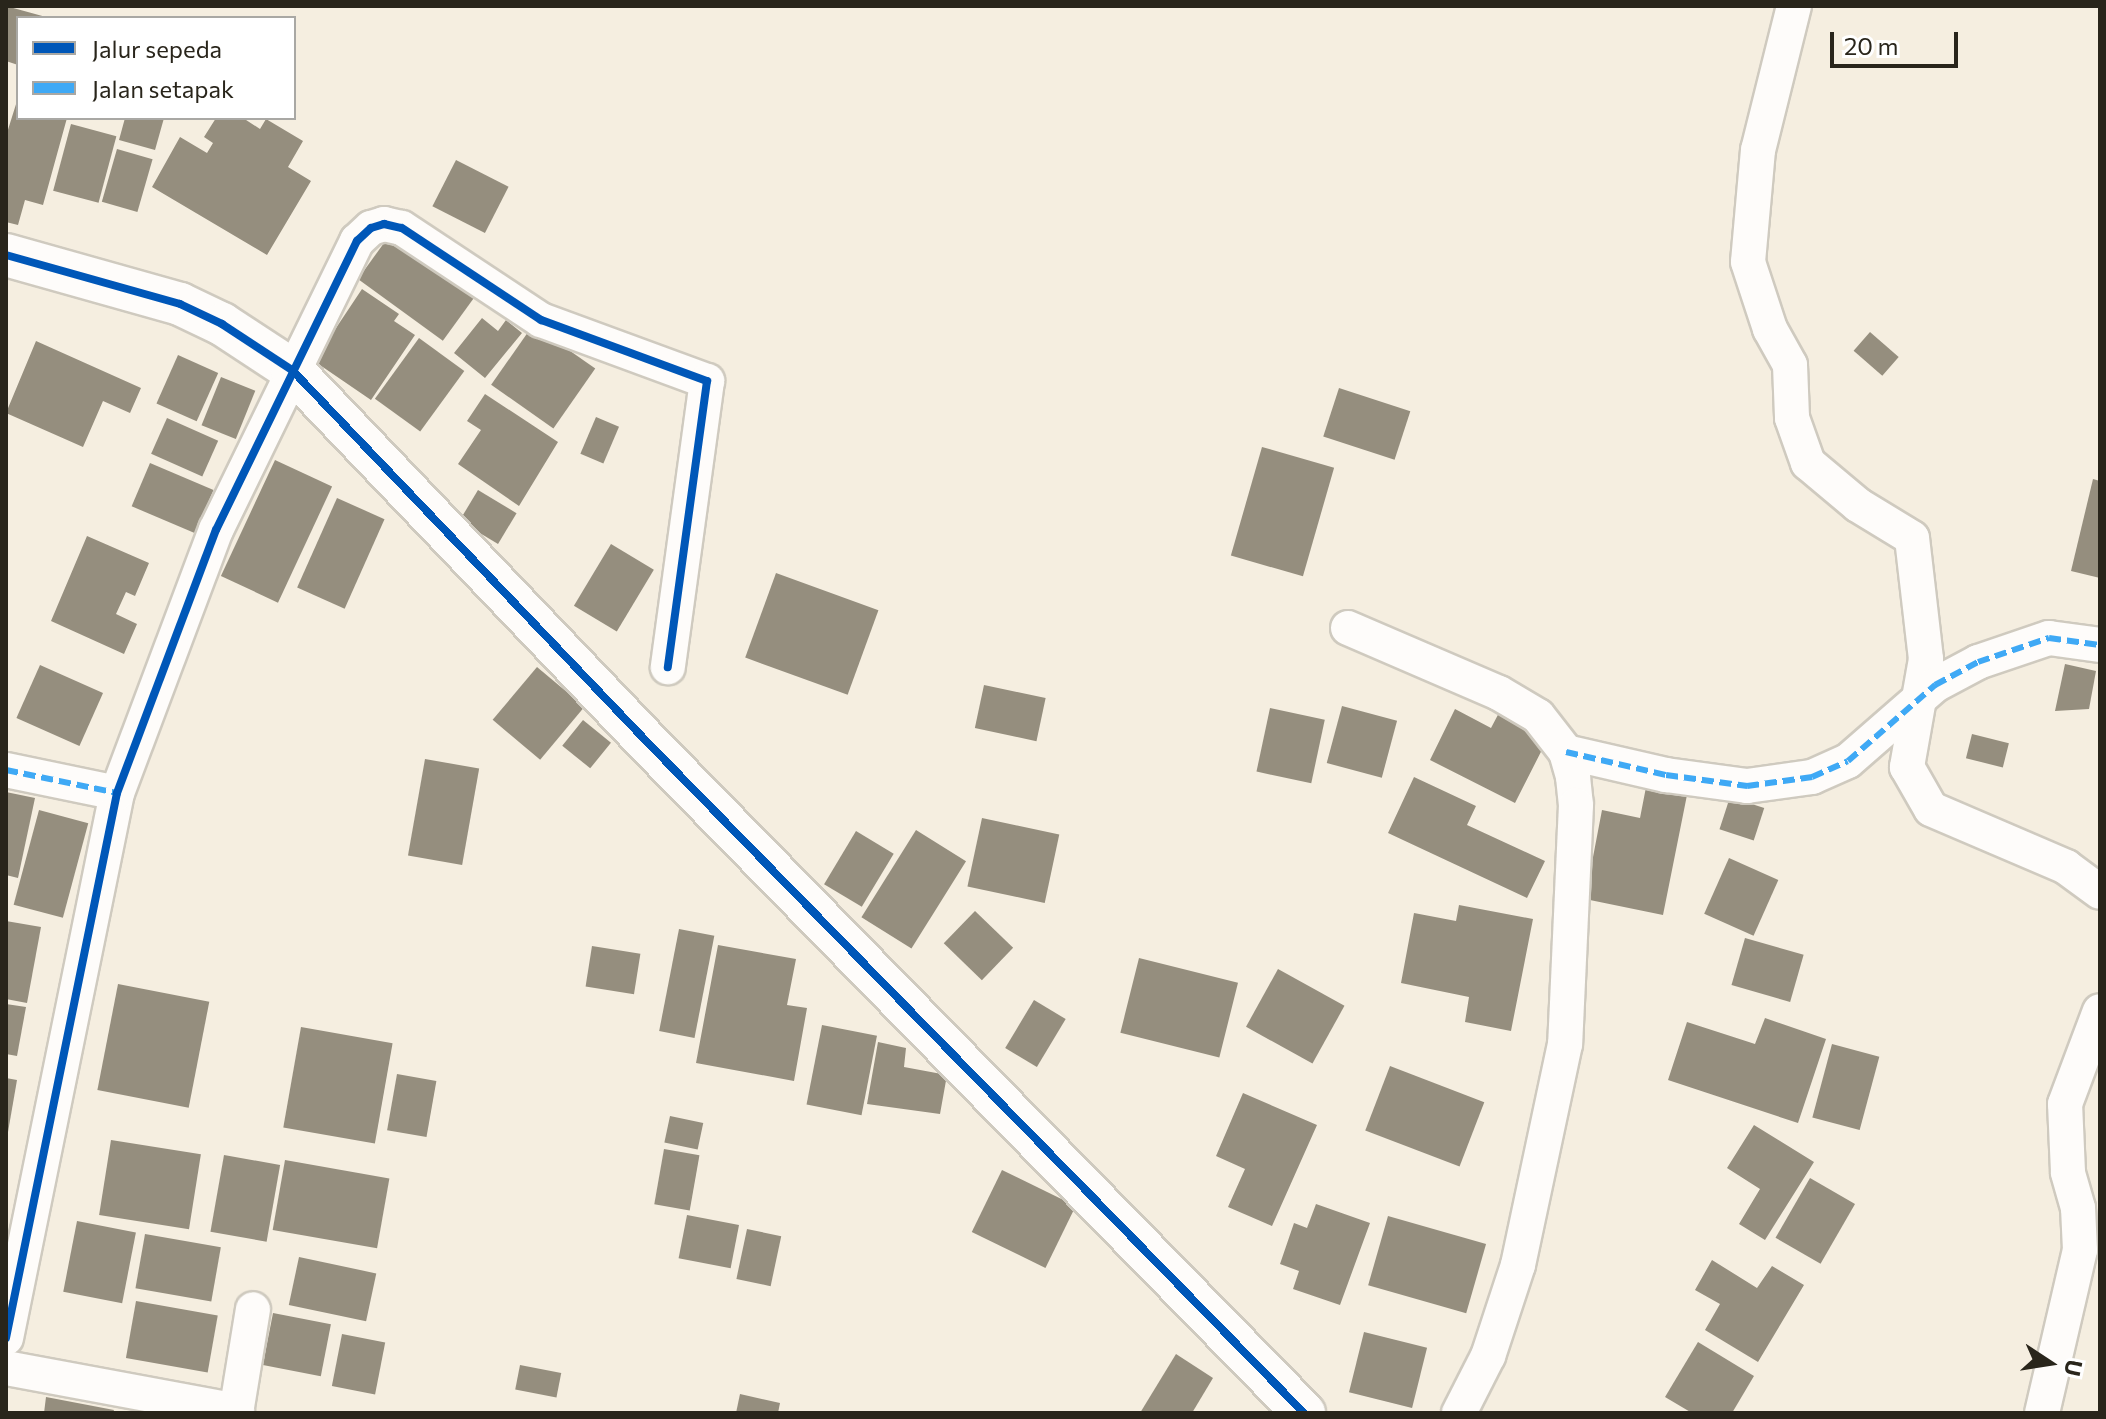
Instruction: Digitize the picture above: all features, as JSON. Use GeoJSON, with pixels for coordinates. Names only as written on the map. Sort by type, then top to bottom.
{"type":"FeatureCollection","features":[{"type":"Feature","properties":{"kind":"street"},"geometry":{"type":"LineString","coordinates":[[1794,6],[1758,150],[1748,262],[1770,329],[1790,365],[1792,418],[1808,463],[1858,505],[1912,538],[1926,659],[1907,767],[1931,809],[2066,867],[2100,892]]}},
{"type":"Feature","properties":{"kind":"street"},"geometry":{"type":"LineString","coordinates":[[6,1338],[14,1265],[117,793],[216,530],[357,241],[384,224],[402,228],[541,320],[707,381],[668,667]]}},
{"type":"Feature","properties":{"kind":"street"},"geometry":{"type":"LineString","coordinates":[[6,255],[180,304],[222,324],[292,370],[650,745],[1304,1413]]}},
{"type":"Feature","properties":{"kind":"street"},"geometry":{"type":"LineString","coordinates":[[1348,628],[1499,693],[1538,716],[1566,752],[1576,805],[1565,1044],[1518,1265],[1488,1356],[1459,1413]]}},
{"type":"Feature","properties":{"kind":"street"},"geometry":{"type":"LineString","coordinates":[[1566,752],[1666,775],[1747,786],[1812,777],[1848,761],[1935,685],[1978,662],[2049,638],[2100,645]]}},
{"type":"Feature","properties":{"kind":"street"},"geometry":{"type":"LineString","coordinates":[[6,770],[117,793]]}},
{"type":"Feature","properties":{"kind":"street"},"geometry":{"type":"LineString","coordinates":[[2042,1413],[2080,1250],[2078,1208],[2068,1172],[2065,1104],[2100,1011]]}},
{"type":"Feature","properties":{"kind":"street"},"geometry":{"type":"LineString","coordinates":[[6,1368],[236,1412],[253,1309]]}},
{"type":"Feature","properties":{"kind":"building"},"geometry":{"type":"Polygon","coordinates":[[[6,6],[42,16],[16,16],[16,64],[6,61],[6,6]]]}},
{"type":"Feature","properties":{"kind":"building"},"geometry":{"type":"Polygon","coordinates":[[[16,104],[16,120],[66,120],[43,205],[25,200],[18,225],[6,222],[6,136],[16,104]]]}},
{"type":"Feature","properties":{"kind":"building"},"geometry":{"type":"Polygon","coordinates":[[[124,120],[163,120],[155,150],[119,140],[124,120]]]}},
{"type":"Feature","properties":{"kind":"building"},"geometry":{"type":"Polygon","coordinates":[[[215,120],[246,120],[260,129],[268,120],[303,141],[288,167],[311,181],[267,255],[152,187],[180,137],[207,153],[213,143],[204,137],[215,120]]]}},
{"type":"Feature","properties":{"kind":"building"},"geometry":{"type":"Polygon","coordinates":[[[71,124],[116,136],[99,203],[53,191],[71,124]]]}},
{"type":"Feature","properties":{"kind":"building"},"geometry":{"type":"Polygon","coordinates":[[[117,149],[153,159],[137,212],[102,202],[117,149]]]}},
{"type":"Feature","properties":{"kind":"building"},"geometry":{"type":"Polygon","coordinates":[[[456,160],[509,187],[485,233],[432,206],[456,160]]]}},
{"type":"Feature","properties":{"kind":"building"},"geometry":{"type":"Polygon","coordinates":[[[392,232],[477,294],[443,341],[358,279],[392,232]]]}},
{"type":"Feature","properties":{"kind":"building"},"geometry":{"type":"Polygon","coordinates":[[[362,289],[399,314],[394,321],[415,335],[371,400],[314,361],[362,289]]]}},
{"type":"Feature","properties":{"kind":"building"},"geometry":{"type":"Polygon","coordinates":[[[482,318],[498,331],[506,320],[522,333],[485,378],[454,353],[482,318]]]}},
{"type":"Feature","properties":{"kind":"building"},"geometry":{"type":"Polygon","coordinates":[[[533,325],[595,369],[553,428],[491,385],[533,325]]]}},
{"type":"Feature","properties":{"kind":"building"},"geometry":{"type":"Polygon","coordinates":[[[1870,332],[1899,357],[1882,376],[1854,351],[1870,332]]]}},
{"type":"Feature","properties":{"kind":"building"},"geometry":{"type":"Polygon","coordinates":[[[419,338],[464,371],[420,432],[375,399],[419,338]]]}},
{"type":"Feature","properties":{"kind":"building"},"geometry":{"type":"Polygon","coordinates":[[[36,341],[141,388],[130,413],[103,401],[83,447],[6,413],[36,341]]]}},
{"type":"Feature","properties":{"kind":"building"},"geometry":{"type":"Polygon","coordinates":[[[178,355],[218,373],[197,421],[156,403],[178,355]]]}},
{"type":"Feature","properties":{"kind":"building"},"geometry":{"type":"Polygon","coordinates":[[[221,377],[255,391],[236,439],[202,425],[221,377]]]}},
{"type":"Feature","properties":{"kind":"building"},"geometry":{"type":"Polygon","coordinates":[[[1339,388],[1410,411],[1395,460],[1323,437],[1339,388]]]}},
{"type":"Feature","properties":{"kind":"building"},"geometry":{"type":"Polygon","coordinates":[[[485,394],[558,442],[519,506],[458,464],[481,430],[467,421],[485,394]]]}},
{"type":"Feature","properties":{"kind":"building"},"geometry":{"type":"Polygon","coordinates":[[[596,417],[619,427],[603,464],[580,454],[596,417]]]}},
{"type":"Feature","properties":{"kind":"building"},"geometry":{"type":"Polygon","coordinates":[[[167,418],[218,441],[202,476],[151,454],[167,418]]]}},
{"type":"Feature","properties":{"kind":"building"},"geometry":{"type":"Polygon","coordinates":[[[1262,447],[1334,468],[1303,576],[1231,556],[1262,447]]]}},
{"type":"Feature","properties":{"kind":"building"},"geometry":{"type":"Polygon","coordinates":[[[275,460],[332,487],[278,603],[221,576],[275,460]]]}},
{"type":"Feature","properties":{"kind":"building"},"geometry":{"type":"Polygon","coordinates":[[[150,463],[214,490],[195,533],[132,506],[150,463]]]}},
{"type":"Feature","properties":{"kind":"building"},"geometry":{"type":"Polygon","coordinates":[[[2093,479],[2100,481],[2100,578],[2071,571],[2093,479]]]}},
{"type":"Feature","properties":{"kind":"building"},"geometry":{"type":"Polygon","coordinates":[[[478,490],[517,513],[498,544],[459,521],[478,490]]]}},
{"type":"Feature","properties":{"kind":"building"},"geometry":{"type":"Polygon","coordinates":[[[337,498],[385,519],[345,609],[297,588],[337,498]]]}},
{"type":"Feature","properties":{"kind":"building"},"geometry":{"type":"Polygon","coordinates":[[[87,536],[149,563],[135,596],[126,592],[116,614],[137,624],[124,654],[51,621],[87,536]]]}},
{"type":"Feature","properties":{"kind":"building"},"geometry":{"type":"Polygon","coordinates":[[[611,544],[654,570],[617,631],[574,606],[611,544]]]}},
{"type":"Feature","properties":{"kind":"building"},"geometry":{"type":"Polygon","coordinates":[[[776,573],[878,610],[848,695],[745,658],[776,573]]]}},
{"type":"Feature","properties":{"kind":"building"},"geometry":{"type":"Polygon","coordinates":[[[2065,664],[2096,671],[2089,709],[2055,711],[2065,664]]]}},
{"type":"Feature","properties":{"kind":"building"},"geometry":{"type":"Polygon","coordinates":[[[40,665],[103,693],[79,746],[16,718],[40,665]]]}},
{"type":"Feature","properties":{"kind":"building"},"geometry":{"type":"Polygon","coordinates":[[[537,667],[584,707],[540,760],[493,720],[537,667]]]}},
{"type":"Feature","properties":{"kind":"building"},"geometry":{"type":"Polygon","coordinates":[[[984,685],[1046,698],[1036,741],[975,728],[984,685]]]}},
{"type":"Feature","properties":{"kind":"building"},"geometry":{"type":"Polygon","coordinates":[[[1342,706],[1397,721],[1382,778],[1327,763],[1342,706]]]}},
{"type":"Feature","properties":{"kind":"building"},"geometry":{"type":"Polygon","coordinates":[[[1270,708],[1325,720],[1311,783],[1256,772],[1270,708]]]}},
{"type":"Feature","properties":{"kind":"building"},"geometry":{"type":"Polygon","coordinates":[[[1455,709],[1491,728],[1501,709],[1550,734],[1515,803],[1430,760],[1455,709]]]}},
{"type":"Feature","properties":{"kind":"building"},"geometry":{"type":"Polygon","coordinates":[[[583,720],[611,743],[590,768],[562,746],[583,720]]]}},
{"type":"Feature","properties":{"kind":"building"},"geometry":{"type":"Polygon","coordinates":[[[1972,734],[2009,743],[2003,767],[1966,758],[1972,734]]]}},
{"type":"Feature","properties":{"kind":"building"},"geometry":{"type":"Polygon","coordinates":[[[425,759],[479,769],[462,865],[408,856],[425,759]]]}},
{"type":"Feature","properties":{"kind":"building"},"geometry":{"type":"Polygon","coordinates":[[[1414,777],[1476,806],[1467,825],[1545,861],[1527,898],[1388,833],[1414,777]]]}},
{"type":"Feature","properties":{"kind":"building"},"geometry":{"type":"Polygon","coordinates":[[[1647,782],[1688,790],[1663,915],[1585,899],[1602,810],[1640,818],[1647,782]]]}},
{"type":"Feature","properties":{"kind":"building"},"geometry":{"type":"Polygon","coordinates":[[[6,792],[35,798],[18,878],[6,875],[6,792]]]}},
{"type":"Feature","properties":{"kind":"building"},"geometry":{"type":"Polygon","coordinates":[[[1730,797],[1764,808],[1754,840],[1719,829],[1730,797]]]}},
{"type":"Feature","properties":{"kind":"building"},"geometry":{"type":"Polygon","coordinates":[[[39,810],[88,823],[63,918],[14,905],[39,810]]]}},
{"type":"Feature","properties":{"kind":"building"},"geometry":{"type":"Polygon","coordinates":[[[982,818],[1059,834],[1045,903],[967,886],[982,818]]]}},
{"type":"Feature","properties":{"kind":"building"},"geometry":{"type":"Polygon","coordinates":[[[916,830],[966,861],[911,949],[861,917],[916,830]]]}},
{"type":"Feature","properties":{"kind":"building"},"geometry":{"type":"Polygon","coordinates":[[[856,831],[894,854],[862,907],[824,884],[856,831]]]}},
{"type":"Feature","properties":{"kind":"building"},"geometry":{"type":"Polygon","coordinates":[[[1729,858],[1778,880],[1754,936],[1704,914],[1729,858]]]}},
{"type":"Feature","properties":{"kind":"building"},"geometry":{"type":"Polygon","coordinates":[[[1459,905],[1533,919],[1511,1031],[1465,1022],[1469,997],[1401,983],[1414,913],[1456,921],[1459,905]]]}},
{"type":"Feature","properties":{"kind":"building"},"geometry":{"type":"Polygon","coordinates":[[[975,911],[1013,948],[982,980],[944,943],[975,911]]]}},
{"type":"Feature","properties":{"kind":"building"},"geometry":{"type":"Polygon","coordinates":[[[6,921],[41,927],[27,1003],[6,999],[6,921]]]}},
{"type":"Feature","properties":{"kind":"building"},"geometry":{"type":"Polygon","coordinates":[[[679,929],[714,936],[694,1038],[659,1031],[679,929]]]}},
{"type":"Feature","properties":{"kind":"building"},"geometry":{"type":"Polygon","coordinates":[[[1745,938],[1804,955],[1790,1002],[1731,985],[1745,938]]]}},
{"type":"Feature","properties":{"kind":"building"},"geometry":{"type":"Polygon","coordinates":[[[718,945],[796,959],[787,1005],[807,1008],[794,1081],[696,1063],[718,945]]]}},
{"type":"Feature","properties":{"kind":"building"},"geometry":{"type":"Polygon","coordinates":[[[592,946],[640,954],[634,994],[586,986],[592,946]]]}},
{"type":"Feature","properties":{"kind":"building"},"geometry":{"type":"Polygon","coordinates":[[[1139,958],[1238,983],[1219,1057],[1120,1033],[1139,958]]]}},
{"type":"Feature","properties":{"kind":"building"},"geometry":{"type":"Polygon","coordinates":[[[1278,969],[1344,1006],[1312,1064],[1246,1027],[1278,969]]]}},
{"type":"Feature","properties":{"kind":"building"},"geometry":{"type":"Polygon","coordinates":[[[118,984],[209,1002],[189,1108],[97,1090],[118,984]]]}},
{"type":"Feature","properties":{"kind":"building"},"geometry":{"type":"Polygon","coordinates":[[[1034,1000],[1066,1019],[1037,1067],[1005,1048],[1034,1000]]]}},
{"type":"Feature","properties":{"kind":"building"},"geometry":{"type":"Polygon","coordinates":[[[6,1004],[26,1007],[17,1056],[6,1054],[6,1004]]]}},
{"type":"Feature","properties":{"kind":"building"},"geometry":{"type":"Polygon","coordinates":[[[1765,1018],[1826,1039],[1798,1123],[1668,1080],[1687,1022],[1755,1044],[1765,1018]]]}},
{"type":"Feature","properties":{"kind":"building"},"geometry":{"type":"Polygon","coordinates":[[[822,1025],[877,1036],[862,1115],[807,1105],[822,1025]]]}},
{"type":"Feature","properties":{"kind":"building"},"geometry":{"type":"Polygon","coordinates":[[[301,1027],[393,1043],[375,1144],[283,1127],[301,1027]]]}},
{"type":"Feature","properties":{"kind":"building"},"geometry":{"type":"Polygon","coordinates":[[[878,1042],[906,1048],[904,1067],[947,1075],[940,1114],[867,1104],[878,1042]]]}},
{"type":"Feature","properties":{"kind":"building"},"geometry":{"type":"Polygon","coordinates":[[[1832,1044],[1879,1057],[1860,1130],[1812,1117],[1832,1044]]]}},
{"type":"Feature","properties":{"kind":"building"},"geometry":{"type":"Polygon","coordinates":[[[1390,1066],[1484,1102],[1460,1167],[1365,1130],[1390,1066]]]}},
{"type":"Feature","properties":{"kind":"building"},"geometry":{"type":"Polygon","coordinates":[[[397,1074],[436,1081],[426,1137],[387,1130],[397,1074]]]}},
{"type":"Feature","properties":{"kind":"building"},"geometry":{"type":"Polygon","coordinates":[[[6,1078],[17,1080],[8,1132],[6,1132],[6,1078]]]}},
{"type":"Feature","properties":{"kind":"building"},"geometry":{"type":"Polygon","coordinates":[[[1243,1093],[1317,1125],[1272,1226],[1228,1207],[1245,1169],[1216,1156],[1243,1093]]]}},
{"type":"Feature","properties":{"kind":"building"},"geometry":{"type":"Polygon","coordinates":[[[670,1116],[703,1123],[698,1149],[664,1142],[670,1116]]]}},
{"type":"Feature","properties":{"kind":"building"},"geometry":{"type":"Polygon","coordinates":[[[1754,1125],[1814,1162],[1765,1240],[1739,1224],[1760,1189],[1727,1168],[1754,1125]]]}},
{"type":"Feature","properties":{"kind":"building"},"geometry":{"type":"Polygon","coordinates":[[[111,1140],[201,1154],[189,1229],[99,1215],[111,1140]]]}},
{"type":"Feature","properties":{"kind":"building"},"geometry":{"type":"Polygon","coordinates":[[[664,1149],[699,1155],[690,1210],[654,1204],[664,1149]]]}},
{"type":"Feature","properties":{"kind":"building"},"geometry":{"type":"Polygon","coordinates":[[[224,1155],[280,1165],[267,1242],[210,1232],[224,1155]]]}},
{"type":"Feature","properties":{"kind":"building"},"geometry":{"type":"Polygon","coordinates":[[[285,1160],[389,1178],[377,1248],[273,1230],[285,1160]]]}},
{"type":"Feature","properties":{"kind":"building"},"geometry":{"type":"Polygon","coordinates":[[[1002,1170],[1076,1206],[1045,1268],[972,1232],[1002,1170]]]}},
{"type":"Feature","properties":{"kind":"building"},"geometry":{"type":"Polygon","coordinates":[[[1810,1178],[1855,1204],[1821,1264],[1776,1238],[1810,1178]]]}},
{"type":"Feature","properties":{"kind":"building"},"geometry":{"type":"Polygon","coordinates":[[[1316,1204],[1370,1223],[1340,1305],[1293,1289],[1299,1271],[1280,1264],[1294,1223],[1307,1228],[1316,1204]]]}},
{"type":"Feature","properties":{"kind":"building"},"geometry":{"type":"Polygon","coordinates":[[[687,1215],[739,1225],[731,1268],[679,1258],[687,1215]]]}},
{"type":"Feature","properties":{"kind":"building"},"geometry":{"type":"Polygon","coordinates":[[[1388,1216],[1486,1244],[1466,1313],[1368,1285],[1388,1216]]]}},
{"type":"Feature","properties":{"kind":"building"},"geometry":{"type":"Polygon","coordinates":[[[77,1221],[136,1232],[122,1303],[63,1292],[77,1221]]]}},
{"type":"Feature","properties":{"kind":"building"},"geometry":{"type":"Polygon","coordinates":[[[747,1229],[781,1236],[771,1286],[736,1279],[747,1229]]]}},
{"type":"Feature","properties":{"kind":"building"},"geometry":{"type":"Polygon","coordinates":[[[145,1234],[221,1247],[211,1302],[135,1288],[145,1234]]]}},
{"type":"Feature","properties":{"kind":"building"},"geometry":{"type":"Polygon","coordinates":[[[299,1257],[376,1273],[366,1321],[289,1305],[299,1257]]]}},
{"type":"Feature","properties":{"kind":"building"},"geometry":{"type":"Polygon","coordinates":[[[1712,1260],[1757,1288],[1772,1266],[1804,1285],[1758,1362],[1705,1330],[1720,1304],[1695,1290],[1712,1260]]]}},
{"type":"Feature","properties":{"kind":"building"},"geometry":{"type":"Polygon","coordinates":[[[136,1301],[218,1315],[208,1373],[126,1358],[136,1301]]]}},
{"type":"Feature","properties":{"kind":"building"},"geometry":{"type":"Polygon","coordinates":[[[273,1313],[331,1324],[321,1376],[263,1365],[273,1313]]]}},
{"type":"Feature","properties":{"kind":"building"},"geometry":{"type":"Polygon","coordinates":[[[1364,1332],[1427,1348],[1412,1408],[1349,1392],[1364,1332]]]}},
{"type":"Feature","properties":{"kind":"building"},"geometry":{"type":"Polygon","coordinates":[[[342,1334],[385,1342],[375,1394],[332,1386],[342,1334]]]}},
{"type":"Feature","properties":{"kind":"building"},"geometry":{"type":"Polygon","coordinates":[[[1698,1342],[1754,1376],[1732,1413],[1692,1413],[1665,1397],[1698,1342]]]}},
{"type":"Feature","properties":{"kind":"building"},"geometry":{"type":"Polygon","coordinates":[[[1176,1354],[1213,1378],[1192,1413],[1140,1413],[1176,1354]]]}},
{"type":"Feature","properties":{"kind":"building"},"geometry":{"type":"Polygon","coordinates":[[[520,1365],[561,1373],[556,1398],[515,1390],[520,1365]]]}},
{"type":"Feature","properties":{"kind":"building"},"geometry":{"type":"Polygon","coordinates":[[[740,1394],[780,1403],[778,1413],[736,1413],[740,1394]]]}},
{"type":"Feature","properties":{"kind":"building"},"geometry":{"type":"Polygon","coordinates":[[[46,1397],[114,1410],[113,1413],[44,1413],[46,1397]]]}},
{"type":"Feature","properties":{"kind":"marked path"},"geometry":{"type":"LineString","coordinates":[[1566,752],[1666,775],[1747,786],[1812,777],[1848,761],[1935,685],[1978,662],[2049,638],[2100,645]]}},
{"type":"Feature","properties":{"kind":"marked path"},"geometry":{"type":"LineString","coordinates":[[6,770],[117,793]]}},
{"type":"Feature","properties":{"kind":"cycle path"},"geometry":{"type":"LineString","coordinates":[[6,1338],[117,793],[216,530],[357,241],[371,228],[384,224],[402,228],[541,320],[707,381],[668,667]]}},
{"type":"Feature","properties":{"kind":"cycle path"},"geometry":{"type":"LineString","coordinates":[[6,255],[180,304],[222,324],[292,370],[650,745],[1304,1413]]}}]}
